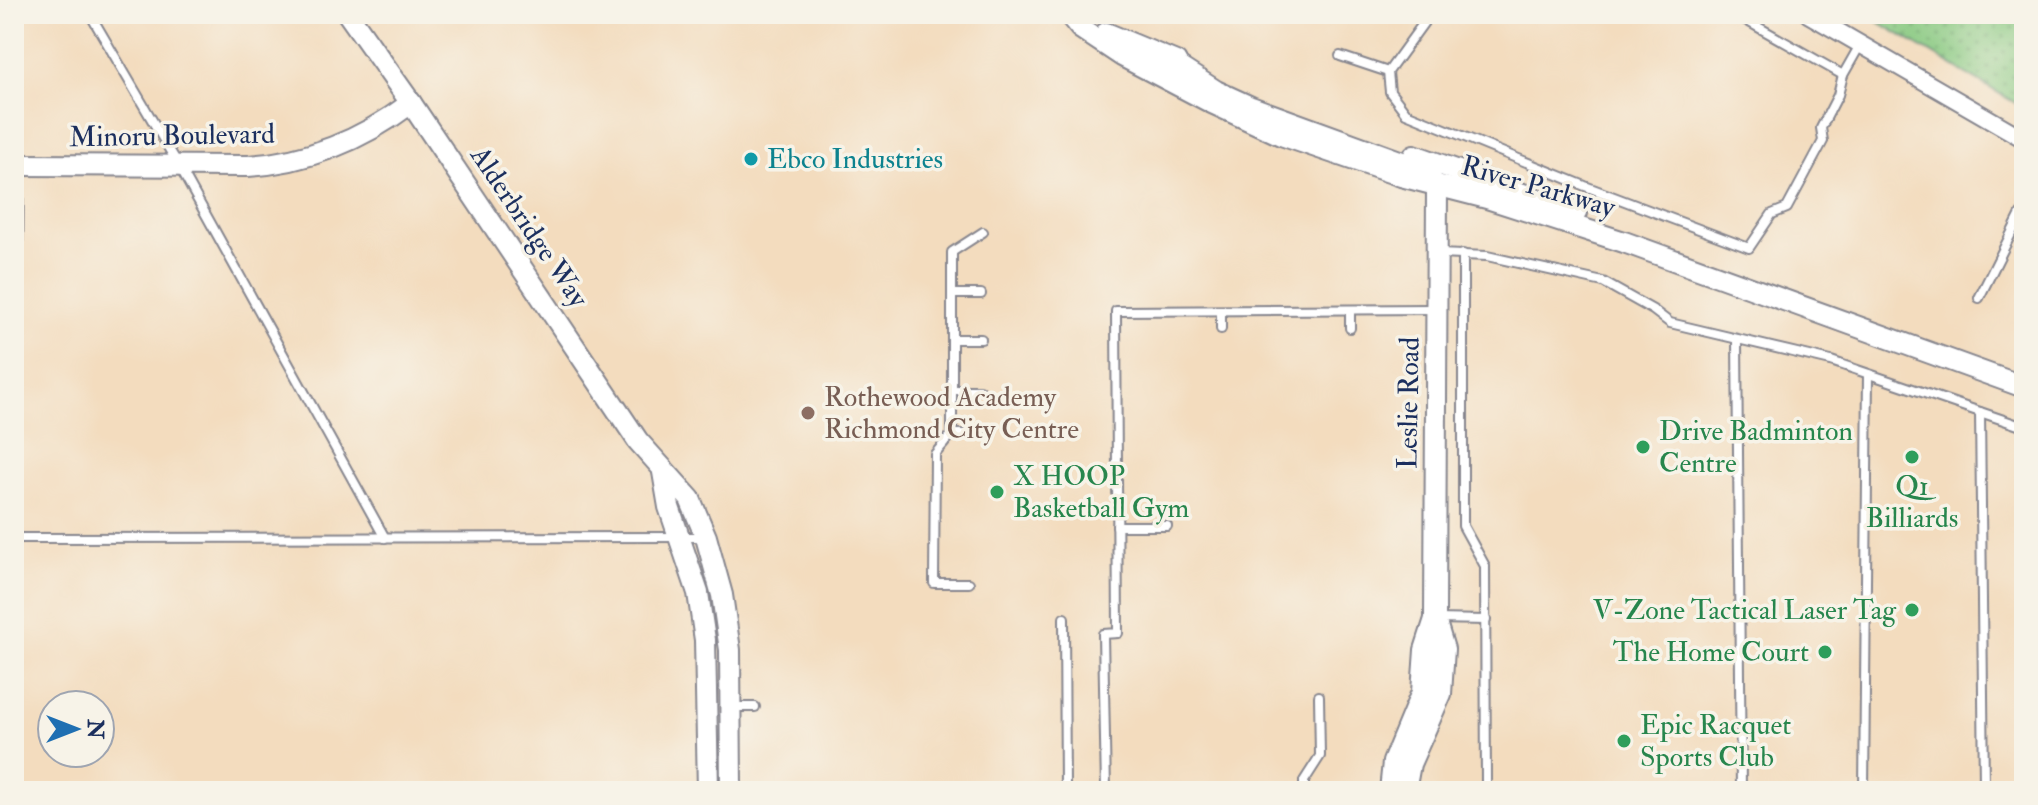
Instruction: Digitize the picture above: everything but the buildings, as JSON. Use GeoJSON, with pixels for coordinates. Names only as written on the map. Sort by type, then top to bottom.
{"type":"FeatureCollection","features":[{"type":"Feature","properties":{"kind":"street","name":"Alderbridge Way"},"geometry":{"type":"LineString","coordinates":[[348,14],[638,441],[690,499],[706,537],[722,595],[730,650],[731,791]]}},
{"type":"Feature","properties":{"kind":"street"},"geometry":{"type":"LineString","coordinates":[[1808,14],[2024,139]]}},
{"type":"Feature","properties":{"kind":"street","name":"River Parkway"},"geometry":{"type":"LineString","coordinates":[[1068,16],[1291,111],[1587,217],[1624,242]]}},
{"type":"Feature","properties":{"kind":"street","name":"River Parkway"},"geometry":{"type":"LineString","coordinates":[[1068,16],[1080,28],[1122,56],[1281,135],[1437,187],[1487,198],[1624,242]]}},
{"type":"Feature","properties":{"kind":"street"},"geometry":{"type":"LineString","coordinates":[[1165,58],[1216,91],[1251,107],[1424,170],[1437,187]]}},
{"type":"Feature","properties":{"kind":"street","name":"Minoru Boulevard"},"geometry":{"type":"LineString","coordinates":[[16,165],[248,166],[300,159],[350,140],[390,119],[411,103]]}},
{"type":"Feature","properties":{"kind":"street","name":"Leslie Road"},"geometry":{"type":"LineString","coordinates":[[1405,791],[1410,764],[1441,694],[1444,649],[1435,619],[1432,524],[1438,309],[1437,187]]}},
{"type":"Feature","properties":{"kind":"street"},"geometry":{"type":"LineString","coordinates":[[1624,242],[2024,387]]}},
{"type":"Feature","properties":{"kind":"street","name":"Alderbridge Way"},"geometry":{"type":"LineString","coordinates":[[663,472],[669,507],[698,593],[705,640],[708,791]]}},
{"type":"Feature","properties":{"kind":"street","name":"Leslie Road"},"geometry":{"type":"LineString","coordinates":[[1390,791],[1393,762],[1422,692],[1425,650],[1435,619]]}},
{"type":"Feature","properties":{"kind":"lane"},"geometry":{"type":"LineString","coordinates":[[90,14],[179,166],[385,538]]}},
{"type":"Feature","properties":{"kind":"lane"},"geometry":{"type":"LineString","coordinates":[[1430,14],[1388,72],[1390,92],[1406,113],[1749,248],[1772,214],[1787,208],[1823,141],[1821,128],[1838,95],[1843,75],[1860,45]]}},
{"type":"Feature","properties":{"kind":"lane"},"geometry":{"type":"LineString","coordinates":[[1735,14],[1843,75]]}},
{"type":"Feature","properties":{"kind":"lane"},"geometry":{"type":"LineString","coordinates":[[1340,56],[1388,72]]}},
{"type":"Feature","properties":{"kind":"lane"},"geometry":{"type":"LineString","coordinates":[[14,270],[18,270],[16,165]]}},
{"type":"Feature","properties":{"kind":"lane"},"geometry":{"type":"LineString","coordinates":[[1979,298],[2024,213]]}},
{"type":"Feature","properties":{"kind":"lane"},"geometry":{"type":"LineString","coordinates":[[969,583],[934,583],[935,454],[952,434],[952,252],[983,232]]}},
{"type":"Feature","properties":{"kind":"lane"},"geometry":{"type":"LineString","coordinates":[[1438,254],[1487,256],[1603,282],[1670,323],[1831,361],[2024,427]]}},
{"type":"Feature","properties":{"kind":"lane"},"geometry":{"type":"LineString","coordinates":[[1463,254],[1463,526],[1485,566],[1486,787]]}},
{"type":"Feature","properties":{"kind":"lane"},"geometry":{"type":"LineString","coordinates":[[952,294],[981,294]]}},
{"type":"Feature","properties":{"kind":"lane"},"geometry":{"type":"LineString","coordinates":[[1106,791],[1103,634],[1118,633],[1116,311],[1438,309]]}},
{"type":"Feature","properties":{"kind":"lane"},"geometry":{"type":"LineString","coordinates":[[1350,310],[1350,328]]}},
{"type":"Feature","properties":{"kind":"lane"},"geometry":{"type":"LineString","coordinates":[[1221,311],[1221,329]]}},
{"type":"Feature","properties":{"kind":"lane"},"geometry":{"type":"LineString","coordinates":[[952,339],[981,339]]}},
{"type":"Feature","properties":{"kind":"lane"},"geometry":{"type":"LineString","coordinates":[[1737,339],[1741,791]]}},
{"type":"Feature","properties":{"kind":"lane"},"geometry":{"type":"LineString","coordinates":[[1864,791],[1868,374]]}},
{"type":"Feature","properties":{"kind":"lane"},"geometry":{"type":"LineString","coordinates":[[952,390],[980,390]]}},
{"type":"Feature","properties":{"kind":"lane"},"geometry":{"type":"LineString","coordinates":[[1980,412],[1984,788]]}},
{"type":"Feature","properties":{"kind":"lane"},"geometry":{"type":"LineString","coordinates":[[952,434],[980,434]]}},
{"type":"Feature","properties":{"kind":"lane"},"geometry":{"type":"LineString","coordinates":[[1117,526],[1167,526]]}},
{"type":"Feature","properties":{"kind":"lane"},"geometry":{"type":"LineString","coordinates":[[14,538],[706,537]]}},
{"type":"Feature","properties":{"kind":"lane"},"geometry":{"type":"LineString","coordinates":[[1064,618],[1065,791]]}},
{"type":"Feature","properties":{"kind":"lane"},"geometry":{"type":"LineString","coordinates":[[1435,619],[1486,620]]}},
{"type":"Feature","properties":{"kind":"lane"},"geometry":{"type":"LineString","coordinates":[[1304,791],[1304,781],[1320,756],[1319,696]]}},
{"type":"Feature","properties":{"kind":"lane"},"geometry":{"type":"LineString","coordinates":[[731,707],[755,707]]}},
{"type":"Feature","properties":{"kind":"green space"},"geometry":{"type":"Polygon","coordinates":[[[1865,14],[2004,14],[2024,27],[2024,108],[1865,14]]]}},
{"type":"Feature","properties":{"kind":"place","name":"Ebco Industries"},"geometry":{"type":"Point","coordinates":[751,159]}},
{"type":"Feature","properties":{"kind":"place","name":"Rothewood Academy Richmond City Centre"},"geometry":{"type":"Point","coordinates":[808,413]}},
{"type":"Feature","properties":{"kind":"place","name":"Drive Badminton Centre"},"geometry":{"type":"Point","coordinates":[1643,447]}},
{"type":"Feature","properties":{"kind":"place","name":"Q1 Billiards"},"geometry":{"type":"Point","coordinates":[1912,457]}},
{"type":"Feature","properties":{"kind":"place","name":"X HOOP Basketball Gym"},"geometry":{"type":"Point","coordinates":[997,492]}},
{"type":"Feature","properties":{"kind":"place","name":"V-Zone Tactical Laser Tag"},"geometry":{"type":"Point","coordinates":[1912,610]}},
{"type":"Feature","properties":{"kind":"place","name":"The Home Court"},"geometry":{"type":"Point","coordinates":[1825,652]}},
{"type":"Feature","properties":{"kind":"place","name":"Epic Racquet Sports Club"},"geometry":{"type":"Point","coordinates":[1624,741]}}]}
